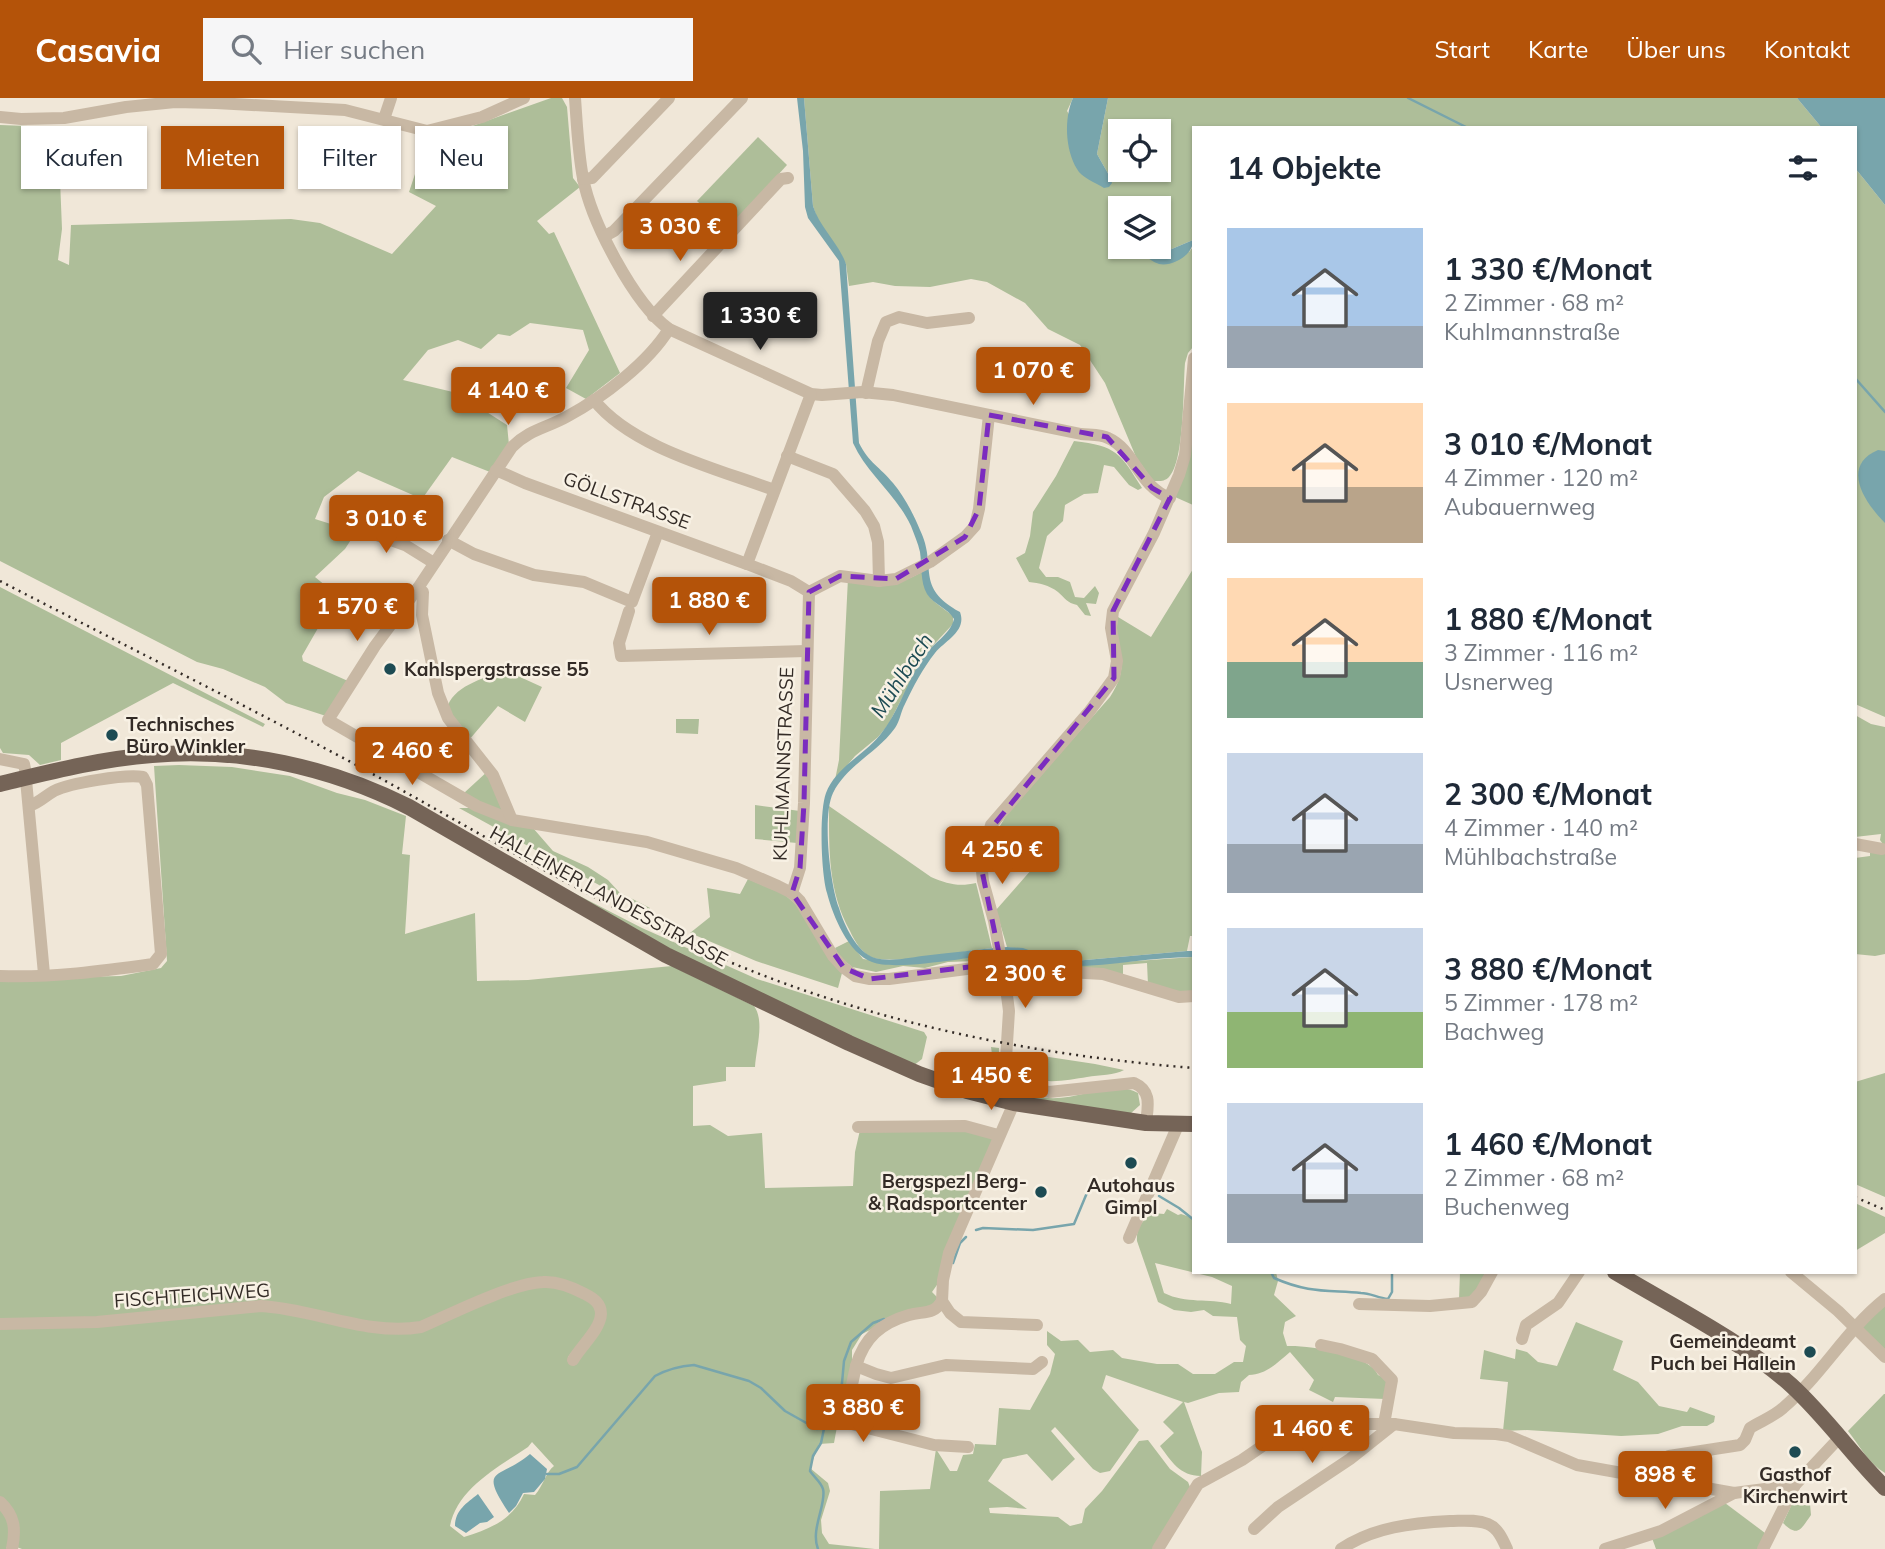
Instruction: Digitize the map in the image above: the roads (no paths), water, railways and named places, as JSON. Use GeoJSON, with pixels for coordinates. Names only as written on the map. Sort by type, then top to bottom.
{"type":"FeatureCollection","features":[{"type":"Feature","properties":{"kind":"main road","name":"HALLEINER LANDESSTRASSE"},"geometry":{"type":"LineString","coordinates":[[0,784],[97,762],[178,753],[236,756],[324,771],[409,807],[695,970],[887,1061],[942,1083],[1014,1103],[1146,1123],[1186,1124]]}},
{"type":"Feature","properties":{"kind":"main road"},"geometry":{"type":"LineString","coordinates":[[1618,1274],[1729,1339],[1768,1366],[1841,1436],[1885,1488]]}},
{"type":"Feature","properties":{"kind":"street"},"geometry":{"type":"LineString","coordinates":[[384,119],[391,98]]}},
{"type":"Feature","properties":{"kind":"street"},"geometry":{"type":"LineString","coordinates":[[0,117],[64,118],[125,102],[225,100],[345,104],[419,131],[427,131],[482,117],[524,98]]}},
{"type":"Feature","properties":{"kind":"street"},"geometry":{"type":"LineString","coordinates":[[575,98],[583,179],[587,194],[625,278],[653,316],[670,329],[811,394],[864,392],[893,395],[1107,437],[1122,448],[1152,488],[1170,498]]}},
{"type":"Feature","properties":{"kind":"street"},"geometry":{"type":"LineString","coordinates":[[583,179],[592,178],[669,98]]}},
{"type":"Feature","properties":{"kind":"street"},"geometry":{"type":"LineString","coordinates":[[605,236],[614,231],[742,98]]}},
{"type":"Feature","properties":{"kind":"street"},"geometry":{"type":"LineString","coordinates":[[653,316],[781,179],[788,178]]}},
{"type":"Feature","properties":{"kind":"street"},"geometry":{"type":"LineString","coordinates":[[864,392],[886,322],[899,317],[927,323],[969,318]]}},
{"type":"Feature","properties":{"kind":"street"},"geometry":{"type":"LineString","coordinates":[[670,329],[652,354],[594,400],[566,417],[524,435],[512,447],[418,588],[375,646],[328,720],[477,806],[512,820],[648,842],[736,868],[792,893],[800,901],[833,956],[855,976],[889,979],[1000,954],[1051,971],[1103,974],[1179,997],[1192,996]]}},
{"type":"Feature","properties":{"kind":"street"},"geometry":{"type":"LineString","coordinates":[[1146,1123],[1148,1097],[1144,1089],[1134,1083],[1049,1092],[1025,1086],[1015,1077],[1006,1059],[1009,1011],[982,871],[983,849],[991,825],[1089,712],[1114,678],[1117,662],[1111,628],[1113,611],[1170,498],[1185,455],[1192,380]]}},
{"type":"Feature","properties":{"kind":"street"},"geometry":{"type":"LineString","coordinates":[[811,394],[747,564],[791,581],[808,592],[839,576],[897,579],[930,562],[965,537],[975,526],[979,509],[989,415]]}},
{"type":"Feature","properties":{"kind":"street"},"geometry":{"type":"LineString","coordinates":[[594,400],[642,439],[774,489]]}},
{"type":"Feature","properties":{"kind":"street"},"geometry":{"type":"LineString","coordinates":[[787,456],[833,474],[865,511],[874,526],[878,542],[879,580]]}},
{"type":"Feature","properties":{"kind":"street","name":"GÖLLSTRASSE"},"geometry":{"type":"LineString","coordinates":[[496,470],[526,484],[747,564]]}},
{"type":"Feature","properties":{"kind":"street"},"geometry":{"type":"LineString","coordinates":[[349,525],[405,545],[434,563]]}},
{"type":"Feature","properties":{"kind":"street"},"geometry":{"type":"LineString","coordinates":[[448,540],[474,554],[534,575],[583,582],[632,602],[658,531]]}},
{"type":"Feature","properties":{"kind":"street"},"geometry":{"type":"LineString","coordinates":[[418,588],[423,592],[422,615],[438,692],[448,718],[493,775],[512,820]]}},
{"type":"Feature","properties":{"kind":"street","name":"KUHLMANNSTRASSE"},"geometry":{"type":"LineString","coordinates":[[792,893],[800,868],[804,803],[808,592]]}},
{"type":"Feature","properties":{"kind":"street"},"geometry":{"type":"LineString","coordinates":[[629,611],[619,643],[621,656],[806,651]]}},
{"type":"Feature","properties":{"kind":"street"},"geometry":{"type":"LineString","coordinates":[[0,759],[24,764],[44,974]]}},
{"type":"Feature","properties":{"kind":"street"},"geometry":{"type":"LineString","coordinates":[[0,976],[100,972],[153,964],[159,958],[161,944],[147,785],[140,776],[82,783],[55,790],[29,806]]}},
{"type":"Feature","properties":{"kind":"street"},"geometry":{"type":"LineString","coordinates":[[1857,844],[1882,849]]}},
{"type":"Feature","properties":{"kind":"street"},"geometry":{"type":"LineString","coordinates":[[968,1447],[934,1445],[844,1422],[856,1366],[861,1350],[870,1337],[879,1329],[907,1316],[932,1312],[942,1301],[949,1253],[963,1226],[998,1135],[1014,1103]]}},
{"type":"Feature","properties":{"kind":"street"},"geometry":{"type":"LineString","coordinates":[[1129,1238],[1186,1124]]}},
{"type":"Feature","properties":{"kind":"street"},"geometry":{"type":"LineString","coordinates":[[858,1127],[965,1126],[998,1135]]}},
{"type":"Feature","properties":{"kind":"street"},"geometry":{"type":"LineString","coordinates":[[1359,1304],[1420,1306],[1472,1302],[1482,1292],[1491,1274]]}},
{"type":"Feature","properties":{"kind":"street"},"geometry":{"type":"LineString","coordinates":[[1522,1339],[1526,1325],[1558,1303],[1577,1274]]}},
{"type":"Feature","properties":{"kind":"street"},"geometry":{"type":"LineString","coordinates":[[1793,1274],[1854,1326],[1885,1357]]}},
{"type":"Feature","properties":{"kind":"street","name":"FISCHTEICHWEG"},"geometry":{"type":"LineString","coordinates":[[0,1324],[97,1322],[261,1306],[288,1307],[365,1326],[391,1330],[407,1329],[421,1327],[510,1290],[545,1282],[578,1290],[594,1299],[599,1306],[601,1314],[596,1327],[573,1360]]}},
{"type":"Feature","properties":{"kind":"street"},"geometry":{"type":"LineString","coordinates":[[1669,1456],[1740,1445],[1750,1428],[1771,1417],[1799,1393],[1854,1326],[1885,1299]]}},
{"type":"Feature","properties":{"kind":"street"},"geometry":{"type":"LineString","coordinates":[[942,1301],[950,1313],[961,1322],[1037,1325]]}},
{"type":"Feature","properties":{"kind":"street"},"geometry":{"type":"LineString","coordinates":[[1254,1529],[1278,1507],[1350,1459],[1389,1424],[1392,1380],[1372,1359],[1321,1346]]}},
{"type":"Feature","properties":{"kind":"street"},"geometry":{"type":"LineString","coordinates":[[856,1366],[891,1378],[946,1366],[1033,1369],[1042,1362]]}},
{"type":"Feature","properties":{"kind":"street"},"geometry":{"type":"LineString","coordinates":[[1158,1549],[1198,1484],[1242,1460],[1290,1427],[1305,1424],[1389,1424],[1454,1433],[1509,1436],[1577,1465],[1734,1493],[1795,1485]]}},
{"type":"Feature","properties":{"kind":"street"},"geometry":{"type":"LineString","coordinates":[[1763,1549],[1795,1485],[1841,1436]]}},
{"type":"Feature","properties":{"kind":"street"},"geometry":{"type":"LineString","coordinates":[[1605,1549],[1661,1531],[1734,1493]]}},
{"type":"Feature","properties":{"kind":"street"},"geometry":{"type":"LineString","coordinates":[[0,1502],[10,1512],[15,1531],[12,1549]]}},
{"type":"Feature","properties":{"kind":"street"},"geometry":{"type":"LineString","coordinates":[[1341,1549],[1352,1542],[1400,1525],[1471,1520],[1489,1524],[1500,1534],[1507,1549]]}},
{"type":"Feature","properties":{"kind":"water"},"geometry":{"type":"Polygon","coordinates":[[[797,98],[804,98],[813,206],[846,264],[859,443],[897,488],[908,506],[925,543],[932,585],[946,603],[960,612],[961,619],[958,630],[935,653],[922,671],[895,728],[846,775],[833,793],[828,817],[828,850],[836,897],[844,922],[862,950],[880,959],[1007,947],[1023,948],[1059,961],[1187,951],[1192,951],[1192,957],[1066,966],[1024,954],[1009,953],[918,964],[884,965],[872,962],[856,951],[838,923],[823,872],[822,828],[826,793],[843,768],[887,726],[924,656],[949,630],[954,619],[927,594],[922,579],[920,552],[911,526],[853,443],[839,261],[808,218],[805,207],[803,151],[797,98]]]}},
{"type":"Feature","properties":{"kind":"water"},"geometry":{"type":"Polygon","coordinates":[[[1073,98],[1108,98],[1097,154],[1108,173],[1108,182],[1112,182],[1109,187],[1104,188],[1085,177],[1073,161],[1067,134],[1073,98]]]}},
{"type":"Feature","properties":{"kind":"water"},"geometry":{"type":"Polygon","coordinates":[[[1797,98],[1885,98],[1885,205],[1857,170],[1857,126],[1820,126],[1797,98]]]}},
{"type":"Feature","properties":{"kind":"water"},"geometry":{"type":"Polygon","coordinates":[[[1192,240],[1190,250],[1182,258],[1165,264],[1149,259],[1171,259],[1171,249],[1192,240]]]}},
{"type":"Feature","properties":{"kind":"water"},"geometry":{"type":"Polygon","coordinates":[[[1878,450],[1885,451],[1885,523],[1864,495],[1858,475],[1860,465],[1878,450]]]}},
{"type":"Feature","properties":{"kind":"water"},"geometry":{"type":"Polygon","coordinates":[[[530,1454],[547,1469],[545,1479],[534,1492],[523,1493],[509,1513],[499,1498],[494,1480],[496,1475],[530,1454]]]}},
{"type":"Feature","properties":{"kind":"water"},"geometry":{"type":"Polygon","coordinates":[[[478,1494],[494,1517],[466,1533],[455,1526],[457,1516],[462,1507],[478,1494]]]}},
{"type":"Feature","properties":{"kind":"waterway"},"geometry":{"type":"LineString","coordinates":[[1408,98],[1464,126]]}},
{"type":"Feature","properties":{"kind":"waterway"},"geometry":{"type":"LineString","coordinates":[[1857,380],[1885,412]]}},
{"type":"Feature","properties":{"kind":"waterway"},"geometry":{"type":"LineString","coordinates":[[976,1230],[1033,1230],[1074,1224],[1089,1188]]}},
{"type":"Feature","properties":{"kind":"waterway"},"geometry":{"type":"LineString","coordinates":[[1159,1196],[1192,1218]]}},
{"type":"Feature","properties":{"kind":"waterway"},"geometry":{"type":"LineString","coordinates":[[953,1263],[960,1243],[966,1237]]}},
{"type":"Feature","properties":{"kind":"waterway"},"geometry":{"type":"LineString","coordinates":[[1272,1274],[1274,1278],[1297,1286],[1364,1293],[1388,1299],[1392,1292],[1392,1274]]}},
{"type":"Feature","properties":{"kind":"waterway"},"geometry":{"type":"LineString","coordinates":[[818,1549],[816,1534],[824,1495],[821,1484],[810,1471],[813,1456],[821,1443],[825,1424],[838,1404],[844,1361],[851,1342],[873,1323],[884,1319]]}},
{"type":"Feature","properties":{"kind":"waterway"},"geometry":{"type":"LineString","coordinates":[[547,1474],[559,1474],[577,1467],[655,1376],[684,1366],[694,1365],[749,1381],[761,1388],[785,1411],[817,1429],[825,1424]]}},
{"type":"Feature","properties":{"kind":"railway"},"geometry":{"type":"LineString","coordinates":[[0,581],[315,743],[626,914],[718,957],[833,1000],[951,1032],[1072,1054],[1192,1068]]}},
{"type":"Feature","properties":{"kind":"railway"},"geometry":{"type":"LineString","coordinates":[[1857,1198],[1885,1210]]}},
{"type":"Feature","properties":{"kind":"place","name":"Kahlspergstrasse 55"},"geometry":{"type":"Point","coordinates":[390,669]}},
{"type":"Feature","properties":{"kind":"place","name":"Technisches Büro Winkler"},"geometry":{"type":"Point","coordinates":[112,735]}},
{"type":"Feature","properties":{"kind":"place","name":"Autohaus Gimpl"},"geometry":{"type":"Point","coordinates":[1131,1163]}},
{"type":"Feature","properties":{"kind":"place","name":"Bergspezl Berg- & Radsportcenter"},"geometry":{"type":"Point","coordinates":[1041,1192]}},
{"type":"Feature","properties":{"kind":"place","name":"Gemeindeamt Puch bei Hallein"},"geometry":{"type":"Point","coordinates":[1810,1352]}},
{"type":"Feature","properties":{"kind":"place","name":"Gasthof Kirchenwirt"},"geometry":{"type":"Point","coordinates":[1795,1452]}},
{"type":"Feature","properties":{"kind":"water label","name":"Mühlbach"},"geometry":{"type":"Point","coordinates":[901,675]}}]}
